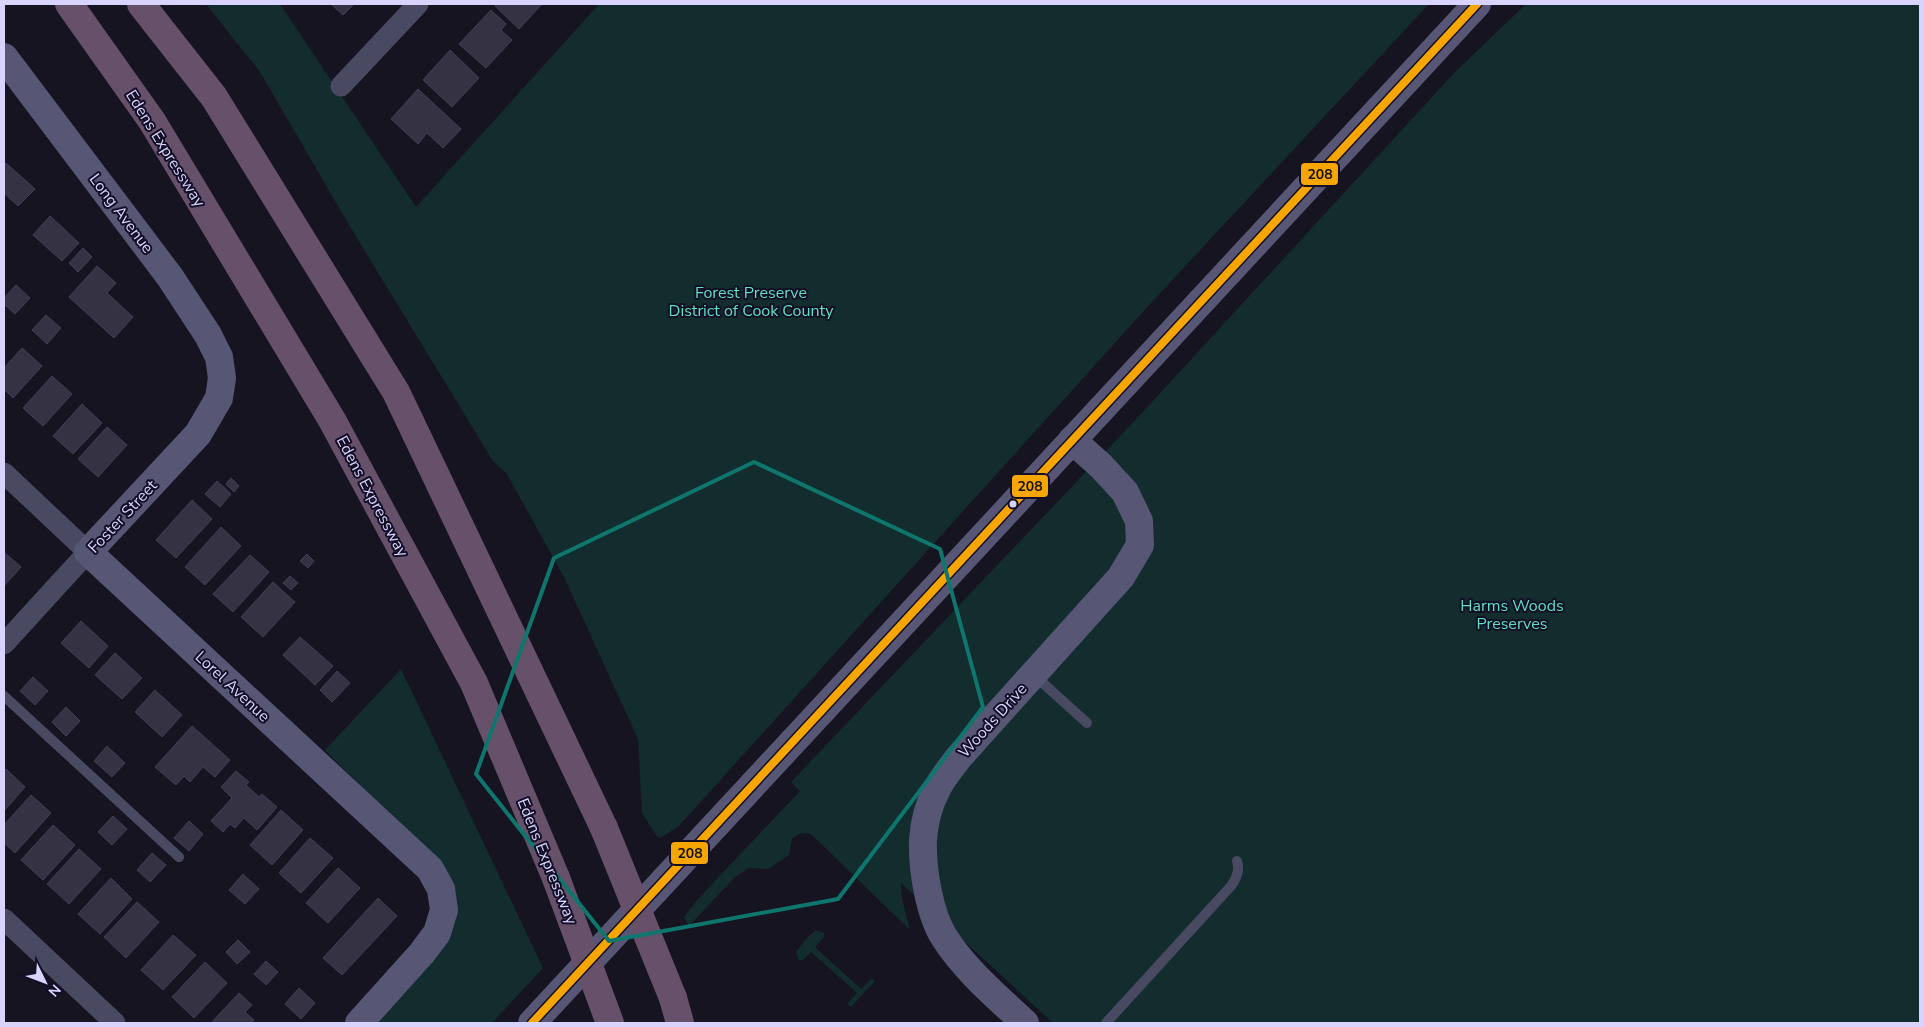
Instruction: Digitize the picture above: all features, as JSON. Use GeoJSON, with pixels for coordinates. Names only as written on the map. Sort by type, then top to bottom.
{"type":"FeatureCollection","features":[{"type":"Feature","properties":{"kind":"highway","name":"Edens Expressway"},"geometry":{"type":"LineString","coordinates":[[69,4],[152,121],[332,420],[474,683],[556,878],[610,1023]]}},
{"type":"Feature","properties":{"kind":"highway"},"geometry":{"type":"LineString","coordinates":[[141,4],[214,97],[396,392],[604,828],[676,1011]]}},
{"type":"Feature","properties":{"kind":"street"},"geometry":{"type":"LineString","coordinates":[[341,86],[418,4]]}},
{"type":"Feature","properties":{"kind":"street"},"geometry":{"type":"LineString","coordinates":[[532,1023],[1477,4]]}},
{"type":"Feature","properties":{"kind":"street","name":"Long Avenue"},"geometry":{"type":"LineString","coordinates":[[4,57],[170,277],[208,334],[219,357],[222,378]]}},
{"type":"Feature","properties":{"kind":"street","name":"Foster Street"},"geometry":{"type":"LineString","coordinates":[[4,644],[198,434],[219,398],[222,378]]}},
{"type":"Feature","properties":{"kind":"street","name":"Woods Drive"},"geometry":{"type":"LineString","coordinates":[[1025,1023],[976,978],[943,936],[935,919],[929,895],[923,840],[927,816],[937,788],[958,757],[1121,577],[1140,545],[1139,521],[1125,492],[1101,466],[1072,440]]}},
{"type":"Feature","properties":{"kind":"street","name":"Lorel Avenue"},"geometry":{"type":"LineString","coordinates":[[4,473],[430,869],[441,889],[444,910],[437,933],[422,954],[359,1023]]}},
{"type":"Feature","properties":{"kind":"street"},"geometry":{"type":"LineString","coordinates":[[4,919],[104,1020]]}},
{"type":"Feature","properties":{"kind":"lane"},"geometry":{"type":"LineString","coordinates":[[1034,674],[1087,723]]}},
{"type":"Feature","properties":{"kind":"lane"},"geometry":{"type":"LineString","coordinates":[[4,696],[179,857]]}},
{"type":"Feature","properties":{"kind":"lane"},"geometry":{"type":"LineString","coordinates":[[1106,1023],[1232,886],[1239,867],[1237,861]]}},
{"type":"Feature","properties":{"kind":"highlighted area"},"geometry":{"type":"Polygon","coordinates":[[[754,462],[940,549],[983,707],[838,899],[609,941],[476,774],[554,558],[754,462]]]}},
{"type":"Feature","properties":{"kind":"green space","name":"Forest Preserve District of Cook County"},"geometry":{"type":"Polygon","coordinates":[[[206,4],[280,4],[416,207],[599,4],[1429,4],[1151,303],[678,827],[660,838],[642,813],[638,739],[565,579],[507,474],[493,461],[352,230],[260,72],[206,4]]]}},
{"type":"Feature","properties":{"kind":"green space","name":"Harms Woods Preserves"},"geometry":{"type":"Polygon","coordinates":[[[1526,4],[1920,4],[1920,1023],[1053,1023],[901,883],[902,899],[910,930],[811,834],[801,833],[792,838],[789,855],[768,869],[749,868],[735,877],[689,926],[684,917],[697,900],[800,791],[791,782],[1141,414],[1455,72],[1526,4]]]}},
{"type":"Feature","properties":{"kind":"green space"},"geometry":{"type":"Polygon","coordinates":[[[401,669],[543,968],[492,1023],[375,1023],[429,961],[447,872],[325,750],[401,669]]]}},
{"type":"Feature","properties":{"kind":"green space"},"geometry":{"type":"Polygon","coordinates":[[[816,930],[824,933],[824,937],[815,947],[861,989],[871,979],[874,980],[852,1006],[849,1007],[848,1003],[857,993],[811,952],[803,960],[799,961],[796,952],[816,930]]]}},
{"type":"Feature","properties":{"kind":"building"},"geometry":{"type":"Polygon","coordinates":[[[331,4],[354,4],[343,15],[331,4]]]}},
{"type":"Feature","properties":{"kind":"building"},"geometry":{"type":"Polygon","coordinates":[[[497,4],[542,4],[519,29],[495,6],[497,4]]]}},
{"type":"Feature","properties":{"kind":"building"},"geometry":{"type":"Polygon","coordinates":[[[491,10],[506,24],[501,30],[512,40],[486,68],[459,44],[491,10]]]}},
{"type":"Feature","properties":{"kind":"building"},"geometry":{"type":"Polygon","coordinates":[[[450,50],[479,78],[452,107],[423,80],[450,50]]]}},
{"type":"Feature","properties":{"kind":"building"},"geometry":{"type":"Polygon","coordinates":[[[418,89],[461,129],[443,148],[427,133],[418,144],[391,119],[418,89]]]}},
{"type":"Feature","properties":{"kind":"building"},"geometry":{"type":"Polygon","coordinates":[[[6,163],[35,189],[18,206],[4,193],[4,166],[6,163]]]}},
{"type":"Feature","properties":{"kind":"building"},"geometry":{"type":"Polygon","coordinates":[[[50,216],[79,243],[62,261],[33,235],[50,216]]]}},
{"type":"Feature","properties":{"kind":"building"},"geometry":{"type":"Polygon","coordinates":[[[83,248],[92,257],[78,272],[69,263],[83,248]]]}},
{"type":"Feature","properties":{"kind":"building"},"geometry":{"type":"Polygon","coordinates":[[[97,266],[116,283],[107,293],[133,317],[114,338],[69,297],[97,266]]]}},
{"type":"Feature","properties":{"kind":"building"},"geometry":{"type":"Polygon","coordinates":[[[16,285],[30,298],[15,314],[4,304],[4,298],[16,285]]]}},
{"type":"Feature","properties":{"kind":"building"},"geometry":{"type":"Polygon","coordinates":[[[46,315],[61,328],[47,344],[32,330],[46,315]]]}},
{"type":"Feature","properties":{"kind":"building"},"geometry":{"type":"Polygon","coordinates":[[[22,348],[42,366],[13,398],[4,389],[4,368],[22,348]]]}},
{"type":"Feature","properties":{"kind":"building"},"geometry":{"type":"Polygon","coordinates":[[[52,376],[72,394],[43,426],[23,408],[52,376]]]}},
{"type":"Feature","properties":{"kind":"building"},"geometry":{"type":"Polygon","coordinates":[[[82,404],[102,423],[73,454],[53,436],[82,404]]]}},
{"type":"Feature","properties":{"kind":"building"},"geometry":{"type":"Polygon","coordinates":[[[107,427],[127,445],[98,477],[78,459],[107,427]]]}},
{"type":"Feature","properties":{"kind":"building"},"geometry":{"type":"Polygon","coordinates":[[[231,478],[239,486],[234,492],[226,484],[231,478]]]}},
{"type":"Feature","properties":{"kind":"building"},"geometry":{"type":"Polygon","coordinates":[[[217,481],[231,494],[220,507],[205,494],[217,481]]]}},
{"type":"Feature","properties":{"kind":"building"},"geometry":{"type":"Polygon","coordinates":[[[192,500],[212,519],[176,558],[156,540],[192,500]]]}},
{"type":"Feature","properties":{"kind":"building"},"geometry":{"type":"Polygon","coordinates":[[[221,527],[241,546],[205,585],[185,567],[221,527]]]}},
{"type":"Feature","properties":{"kind":"building"},"geometry":{"type":"Polygon","coordinates":[[[4,552],[21,567],[4,586],[4,552]]]}},
{"type":"Feature","properties":{"kind":"building"},"geometry":{"type":"Polygon","coordinates":[[[307,554],[314,561],[308,568],[300,561],[307,554]]]}},
{"type":"Feature","properties":{"kind":"building"},"geometry":{"type":"Polygon","coordinates":[[[250,555],[269,572],[233,612],[213,594],[250,555]]]}},
{"type":"Feature","properties":{"kind":"building"},"geometry":{"type":"Polygon","coordinates":[[[290,576],[298,583],[291,590],[283,583],[290,576]]]}},
{"type":"Feature","properties":{"kind":"building"},"geometry":{"type":"Polygon","coordinates":[[[273,582],[295,602],[263,637],[241,617],[273,582]]]}},
{"type":"Feature","properties":{"kind":"building"},"geometry":{"type":"Polygon","coordinates":[[[81,621],[108,646],[89,668],[61,643],[81,621]]]}},
{"type":"Feature","properties":{"kind":"building"},"geometry":{"type":"Polygon","coordinates":[[[300,637],[333,666],[315,685],[283,655],[300,637]]]}},
{"type":"Feature","properties":{"kind":"building"},"geometry":{"type":"Polygon","coordinates":[[[115,653],[142,678],[122,699],[95,675],[115,653]]]}},
{"type":"Feature","properties":{"kind":"building"},"geometry":{"type":"Polygon","coordinates":[[[337,671],[350,683],[332,702],[320,690],[337,671]]]}},
{"type":"Feature","properties":{"kind":"building"},"geometry":{"type":"Polygon","coordinates":[[[33,677],[48,691],[35,705],[20,691],[33,677]]]}},
{"type":"Feature","properties":{"kind":"building"},"geometry":{"type":"Polygon","coordinates":[[[155,690],[182,715],[162,737],[135,712],[155,690]]]}},
{"type":"Feature","properties":{"kind":"building"},"geometry":{"type":"Polygon","coordinates":[[[66,707],[80,721],[66,736],[52,722],[66,707]]]}},
{"type":"Feature","properties":{"kind":"building"},"geometry":{"type":"Polygon","coordinates":[[[192,726],[230,760],[215,777],[203,767],[190,782],[184,776],[176,785],[155,767],[192,726]]]}},
{"type":"Feature","properties":{"kind":"building"},"geometry":{"type":"Polygon","coordinates":[[[107,746],[125,763],[112,777],[94,761],[107,746]]]}},
{"type":"Feature","properties":{"kind":"building"},"geometry":{"type":"Polygon","coordinates":[[[6,769],[25,787],[4,811],[4,771],[6,769]]]}},
{"type":"Feature","properties":{"kind":"building"},"geometry":{"type":"Polygon","coordinates":[[[236,771],[249,782],[246,785],[259,797],[262,794],[277,807],[257,830],[244,818],[235,828],[230,824],[223,832],[211,821],[232,798],[221,787],[236,771]]]}},
{"type":"Feature","properties":{"kind":"building"},"geometry":{"type":"Polygon","coordinates":[[[31,795],[51,813],[15,853],[4,843],[4,825],[31,795]]]}},
{"type":"Feature","properties":{"kind":"building"},"geometry":{"type":"Polygon","coordinates":[[[281,810],[303,830],[272,865],[250,845],[281,810]]]}},
{"type":"Feature","properties":{"kind":"building"},"geometry":{"type":"Polygon","coordinates":[[[113,816],[127,829],[112,845],[98,832],[113,816]]]}},
{"type":"Feature","properties":{"kind":"building"},"geometry":{"type":"Polygon","coordinates":[[[189,821],[203,834],[189,851],[174,838],[189,821]]]}},
{"type":"Feature","properties":{"kind":"building"},"geometry":{"type":"Polygon","coordinates":[[[53,825],[75,845],[43,880],[21,860],[53,825]]]}},
{"type":"Feature","properties":{"kind":"building"},"geometry":{"type":"Polygon","coordinates":[[[310,838],[333,858],[301,893],[279,873],[310,838]]]}},
{"type":"Feature","properties":{"kind":"building"},"geometry":{"type":"Polygon","coordinates":[[[79,849],[101,869],[69,904],[47,884],[79,849]]]}},
{"type":"Feature","properties":{"kind":"building"},"geometry":{"type":"Polygon","coordinates":[[[152,853],[166,865],[150,882],[137,870],[152,853]]]}},
{"type":"Feature","properties":{"kind":"building"},"geometry":{"type":"Polygon","coordinates":[[[338,868],[360,888],[328,923],[306,903],[338,868]]]}},
{"type":"Feature","properties":{"kind":"building"},"geometry":{"type":"Polygon","coordinates":[[[243,874],[259,889],[245,904],[229,890],[243,874]]]}},
{"type":"Feature","properties":{"kind":"building"},"geometry":{"type":"Polygon","coordinates":[[[111,878],[132,899],[100,934],[78,914],[111,878]]]}},
{"type":"Feature","properties":{"kind":"building"},"geometry":{"type":"Polygon","coordinates":[[[378,898],[397,916],[342,975],[323,958],[378,898]]]}},
{"type":"Feature","properties":{"kind":"building"},"geometry":{"type":"Polygon","coordinates":[[[137,902],[159,922],[126,958],[104,937],[137,902]]]}},
{"type":"Feature","properties":{"kind":"building"},"geometry":{"type":"Polygon","coordinates":[[[173,935],[196,955],[163,990],[141,970],[173,935]]]}},
{"type":"Feature","properties":{"kind":"building"},"geometry":{"type":"Polygon","coordinates":[[[238,940],[250,952],[237,964],[226,952],[238,940]]]}},
{"type":"Feature","properties":{"kind":"building"},"geometry":{"type":"Polygon","coordinates":[[[266,961],[278,972],[266,985],[254,974],[266,961]]]}},
{"type":"Feature","properties":{"kind":"building"},"geometry":{"type":"Polygon","coordinates":[[[205,962],[227,983],[194,1018],[172,997],[205,962]]]}},
{"type":"Feature","properties":{"kind":"building"},"geometry":{"type":"Polygon","coordinates":[[[299,988],[315,1003],[301,1019],[285,1004],[299,988]]]}},
{"type":"Feature","properties":{"kind":"building"},"geometry":{"type":"Polygon","coordinates":[[[239,993],[252,1005],[245,1012],[254,1020],[251,1023],[211,1023],[239,993]]]}},
{"type":"Feature","properties":{"kind":"transit line","name":"208"},"geometry":{"type":"LineString","coordinates":[[532,1023],[1477,4]]}}]}
